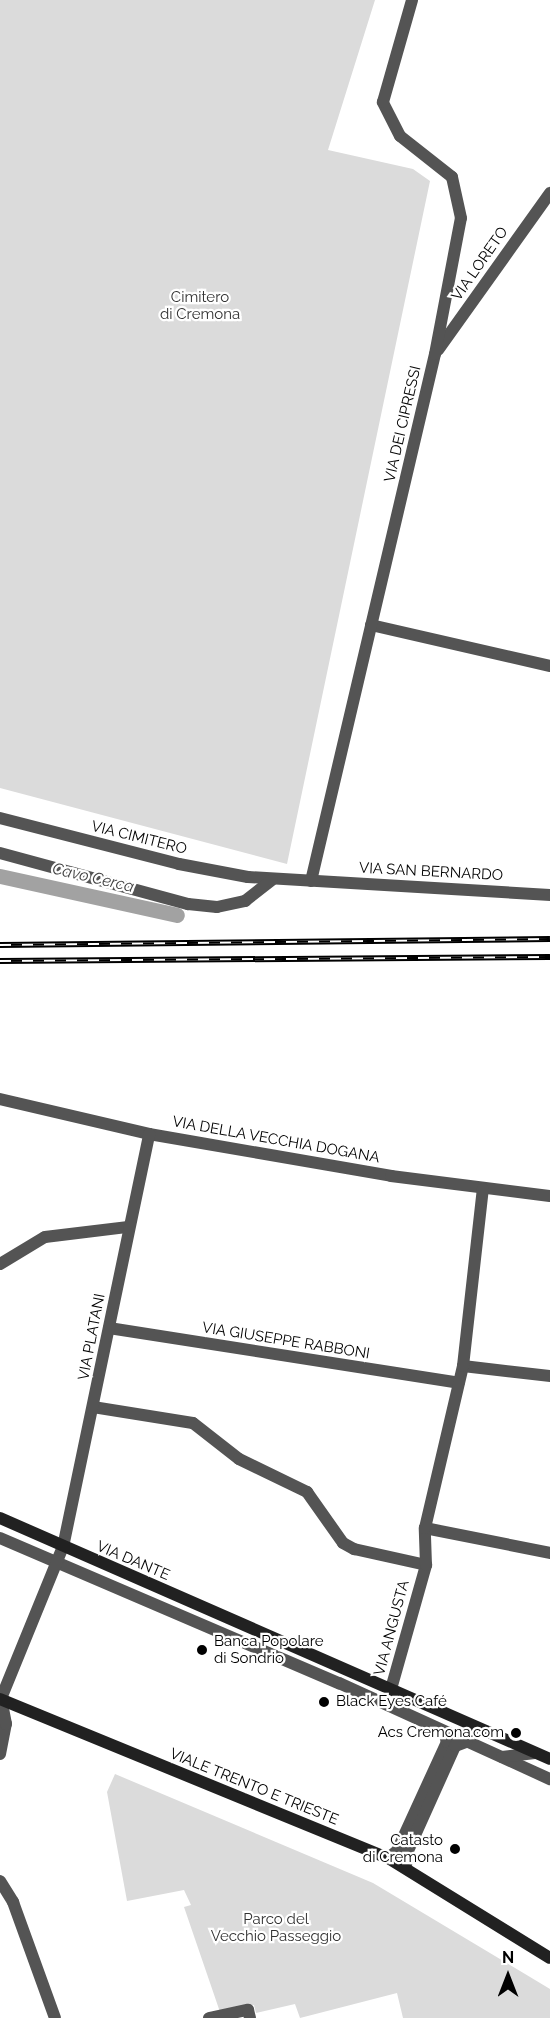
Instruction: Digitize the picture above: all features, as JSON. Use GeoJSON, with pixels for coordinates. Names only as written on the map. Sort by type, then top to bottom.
{"type":"FeatureCollection","features":[{"type":"Feature","properties":{"kind":"main road","name":"VIA DANTE"},"geometry":{"type":"LineString","coordinates":[[0,1518],[550,1760]]}},
{"type":"Feature","properties":{"kind":"main road","name":"VIALE TRENTO E TRIESTE"},"geometry":{"type":"LineString","coordinates":[[0,1699],[388,1858],[550,1958]]}},
{"type":"Feature","properties":{"kind":"street","name":"VIA DEI CIPRESSI"},"geometry":{"type":"LineString","coordinates":[[311,881],[435,354],[461,218],[460,199],[452,177],[400,136],[383,102],[412,0]]}},
{"type":"Feature","properties":{"kind":"street","name":"VIA LORETO"},"geometry":{"type":"LineString","coordinates":[[435,354],[550,192]]}},
{"type":"Feature","properties":{"kind":"street"},"geometry":{"type":"LineString","coordinates":[[537,211],[550,214]]}},
{"type":"Feature","properties":{"kind":"street"},"geometry":{"type":"LineString","coordinates":[[371,625],[550,666]]}},
{"type":"Feature","properties":{"kind":"street","name":"VIA CIMITERO"},"geometry":{"type":"LineString","coordinates":[[0,818],[179,864],[272,880],[311,881]]}},
{"type":"Feature","properties":{"kind":"street"},"geometry":{"type":"LineString","coordinates":[[0,852],[189,904],[217,907],[245,901],[272,880]]}},
{"type":"Feature","properties":{"kind":"street","name":"VIA SAN BERNARDO"},"geometry":{"type":"LineString","coordinates":[[311,881],[550,895]]}},
{"type":"Feature","properties":{"kind":"street","name":"VIA DELLA VECCHIA DOGANA"},"geometry":{"type":"LineString","coordinates":[[0,1099],[149,1134],[483,1189],[550,1196]]}},
{"type":"Feature","properties":{"kind":"street","name":"VIA PLATANI"},"geometry":{"type":"LineString","coordinates":[[0,1699],[63,1547],[149,1134]]}},
{"type":"Feature","properties":{"kind":"street"},"geometry":{"type":"LineString","coordinates":[[426,1565],[424,1528],[463,1366],[483,1189]]}},
{"type":"Feature","properties":{"kind":"street"},"geometry":{"type":"LineString","coordinates":[[0,1264],[45,1237],[128,1227]]}},
{"type":"Feature","properties":{"kind":"street","name":"VIA GIUSEPPE RABBONI"},"geometry":{"type":"LineString","coordinates":[[110,1328],[459,1383]]}},
{"type":"Feature","properties":{"kind":"street"},"geometry":{"type":"LineString","coordinates":[[463,1366],[550,1376]]}},
{"type":"Feature","properties":{"kind":"street","name":"VIA ANGUSTA"},"geometry":{"type":"LineString","coordinates":[[93,1407],[193,1423],[239,1459],[307,1492],[343,1543],[354,1549],[426,1565],[391,1689]]}},
{"type":"Feature","properties":{"kind":"street"},"geometry":{"type":"LineString","coordinates":[[424,1528],[550,1553]]}},
{"type":"Feature","properties":{"kind":"street"},"geometry":{"type":"LineString","coordinates":[[0,1538],[339,1683],[550,1779]]}},
{"type":"Feature","properties":{"kind":"street"},"geometry":{"type":"LineString","coordinates":[[229,1636],[255,1630]]}},
{"type":"Feature","properties":{"kind":"street"},"geometry":{"type":"LineString","coordinates":[[322,1658],[339,1683]]}},
{"type":"Feature","properties":{"kind":"street"},"geometry":{"type":"LineString","coordinates":[[0,1699],[6,1724],[0,1754]]}},
{"type":"Feature","properties":{"kind":"street"},"geometry":{"type":"LineString","coordinates":[[388,1858],[397,1851],[447,1742],[444,1732]]}},
{"type":"Feature","properties":{"kind":"street"},"geometry":{"type":"LineString","coordinates":[[406,1867],[407,1853],[455,1746],[466,1742]]}},
{"type":"Feature","properties":{"kind":"street"},"geometry":{"type":"LineString","coordinates":[[502,1757],[535,1753]]}},
{"type":"Feature","properties":{"kind":"street"},"geometry":{"type":"LineString","coordinates":[[0,1881],[13,1902],[55,2018]]}},
{"type":"Feature","properties":{"kind":"street"},"geometry":{"type":"LineString","coordinates":[[209,2018],[249,2014]]}},
{"type":"Feature","properties":{"kind":"green space","name":"Cimitero di Cremona"},"geometry":{"type":"Polygon","coordinates":[[[0,0],[375,0],[328,150],[413,169],[430,181],[287,864],[0,788],[0,0]]]}},
{"type":"Feature","properties":{"kind":"green space","name":"Parco del Vecchio Passeggio"},"geometry":{"type":"Polygon","coordinates":[[[115,1774],[373,1883],[550,1989],[550,2018],[403,2018],[397,1993],[300,2018],[295,2004],[256,2013],[254,2005],[220,2012],[184,1907],[191,1905],[184,1890],[127,1901],[107,1792],[115,1774]]]}},
{"type":"Feature","properties":{"kind":"waterway","name":"Cavo Cerca"},"geometry":{"type":"LineString","coordinates":[[0,876],[177,915]]}},
{"type":"Feature","properties":{"kind":"railway"},"geometry":{"type":"LineString","coordinates":[[0,945],[550,939]]}},
{"type":"Feature","properties":{"kind":"railway"},"geometry":{"type":"LineString","coordinates":[[0,961],[550,957]]}},
{"type":"Feature","properties":{"kind":"place","name":"Banca Popolare di Sondrio"},"geometry":{"type":"Point","coordinates":[202,1650]}},
{"type":"Feature","properties":{"kind":"place","name":"Black Eyes Café"},"geometry":{"type":"Point","coordinates":[324,1702]}},
{"type":"Feature","properties":{"kind":"place","name":"Acs Cremona.com"},"geometry":{"type":"Point","coordinates":[516,1733]}},
{"type":"Feature","properties":{"kind":"place","name":"Catasto di Cremona"},"geometry":{"type":"Point","coordinates":[455,1849]}}]}
